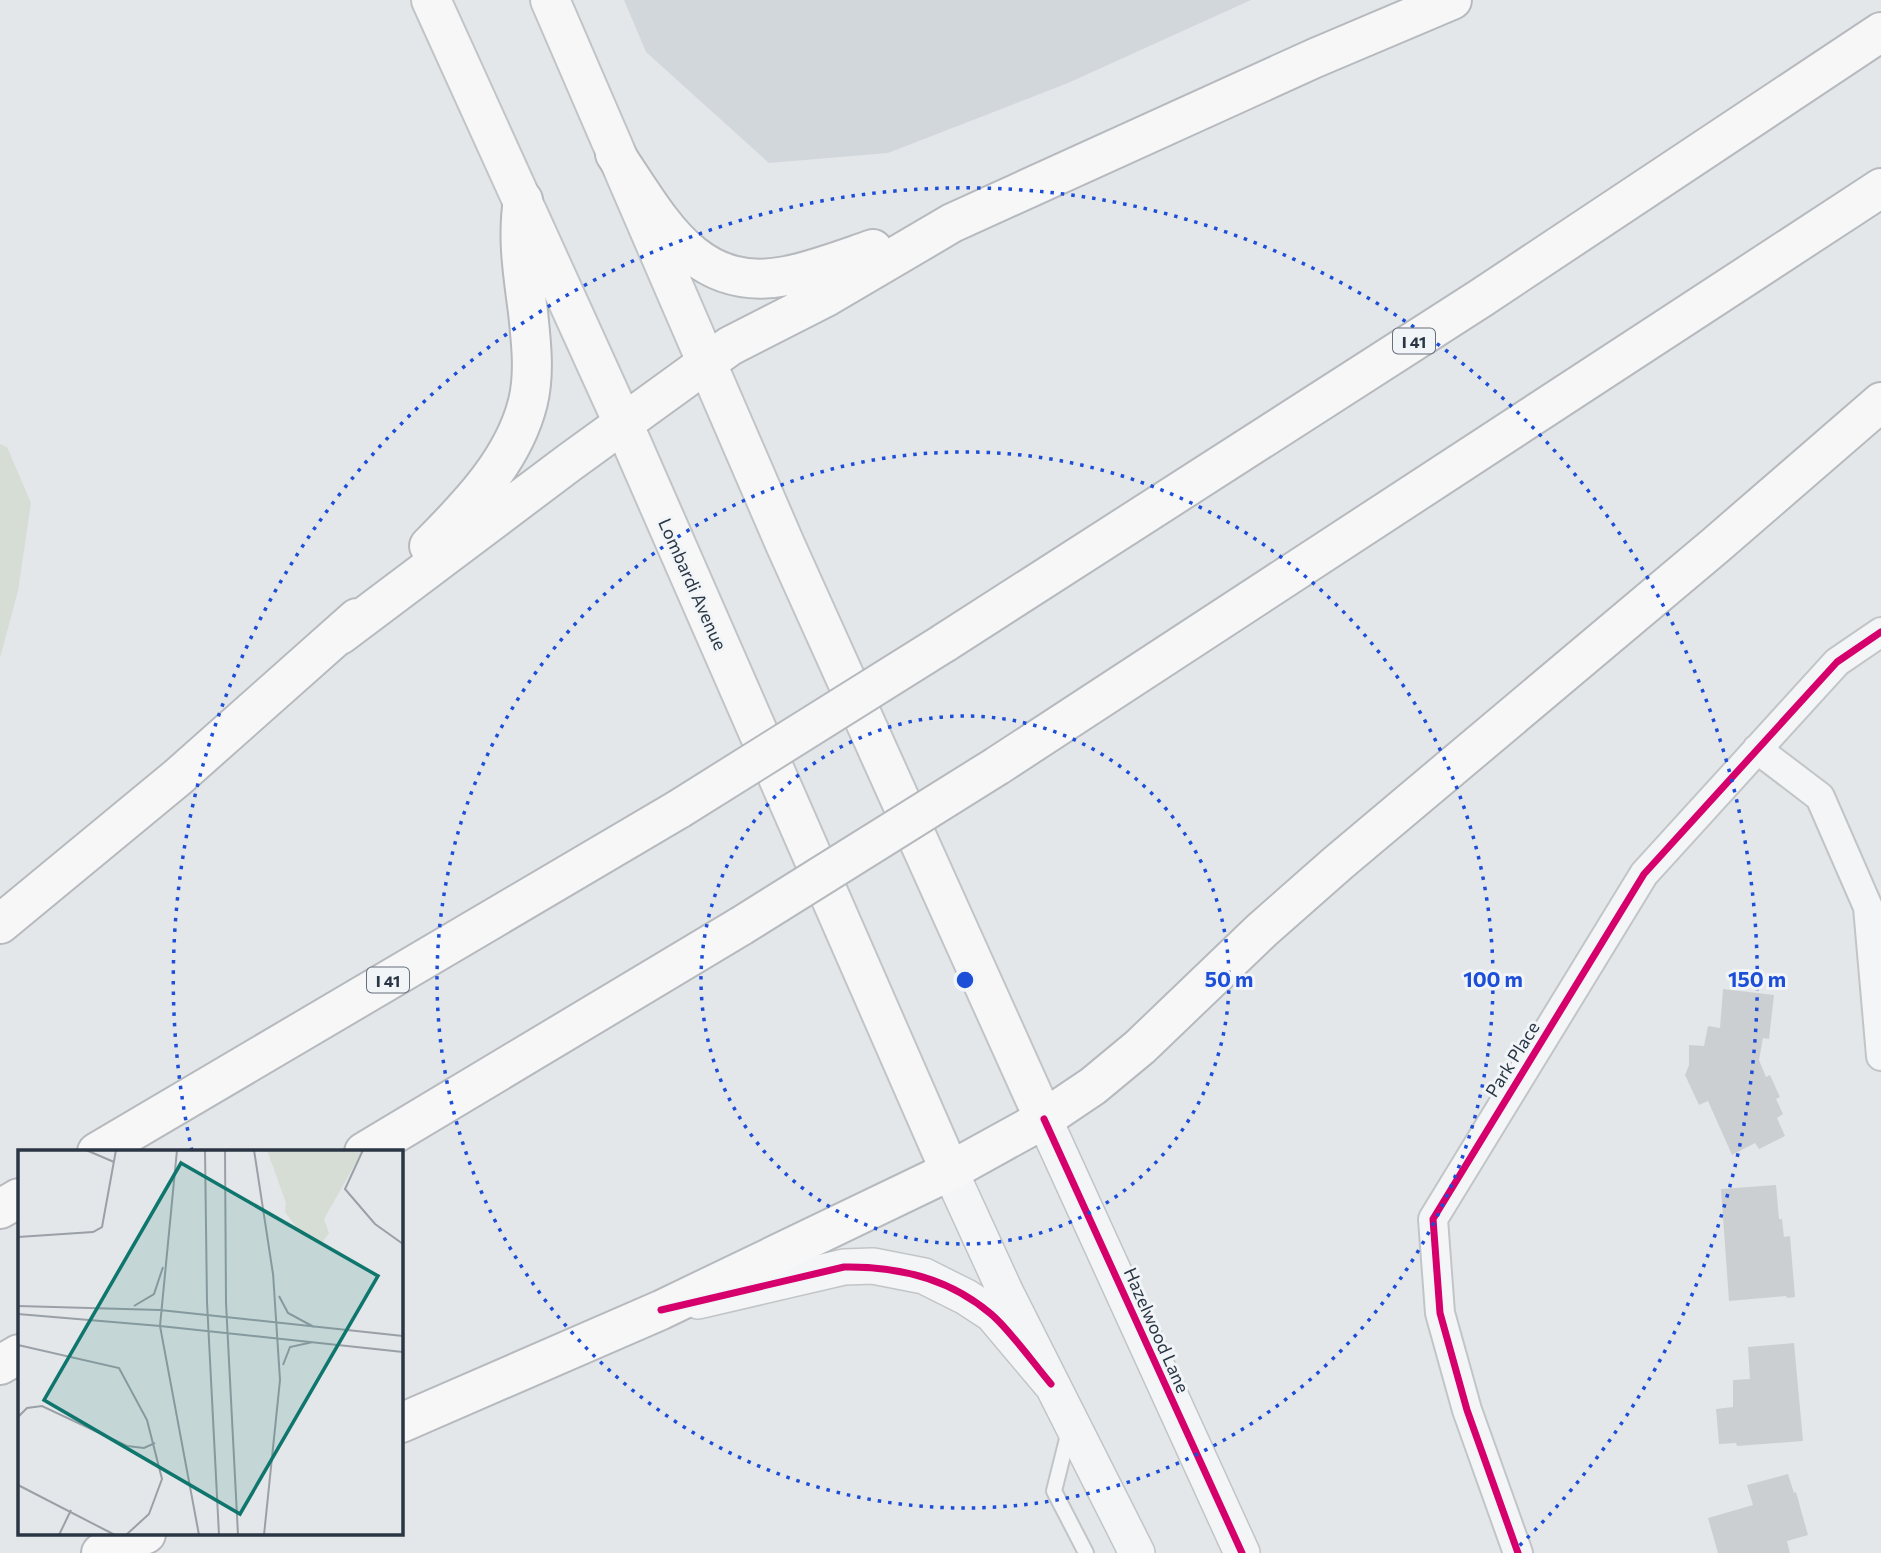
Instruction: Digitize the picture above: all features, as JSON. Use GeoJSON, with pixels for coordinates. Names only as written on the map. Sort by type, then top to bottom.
{"type":"FeatureCollection","features":[{"type":"Feature","properties":{"kind":"main road","name":"Lombardi Avenue"},"geometry":{"type":"LineString","coordinates":[[431,0],[623,423],[950,1171]]}},
{"type":"Feature","properties":{"kind":"main road"},"geometry":{"type":"LineString","coordinates":[[550,0],[790,557],[1044,1119]]}},
{"type":"Feature","properties":{"kind":"main road"},"geometry":{"type":"LineString","coordinates":[[615,154],[683,248],[703,264],[737,277],[773,278],[813,270],[952,223],[1315,58],[1452,0]]}},
{"type":"Feature","properties":{"kind":"main road","name":"I 41"},"geometry":{"type":"LineString","coordinates":[[100,1150],[680,808],[944,643],[1481,298],[1881,32]]}},
{"type":"Feature","properties":{"kind":"main road"},"geometry":{"type":"LineString","coordinates":[[367,1150],[741,926],[997,766],[1881,188]]}},
{"type":"Feature","properties":{"kind":"main road"},"geometry":{"type":"LineString","coordinates":[[0,924],[178,777],[340,635],[470,503],[495,470],[515,437],[528,402],[532,366],[520,242],[523,200]]}},
{"type":"Feature","properties":{"kind":"main road"},"geometry":{"type":"LineString","coordinates":[[340,635],[706,362],[730,346],[828,296],[952,223]]}},
{"type":"Feature","properties":{"kind":"main road"},"geometry":{"type":"LineString","coordinates":[[402,1423],[661,1310],[950,1171],[1044,1119],[1093,1086],[1140,1048],[1300,896],[1716,545],[1881,401]]}},
{"type":"Feature","properties":{"kind":"main road"},"geometry":{"type":"LineString","coordinates":[[0,1209],[18,1199]]}},
{"type":"Feature","properties":{"kind":"main road"},"geometry":{"type":"LineString","coordinates":[[0,1364],[18,1355]]}},
{"type":"Feature","properties":{"kind":"main road"},"geometry":{"type":"LineString","coordinates":[[101,1553],[141,1536]]}},
{"type":"Feature","properties":{"kind":"street","name":"Park Place"},"geometry":{"type":"LineString","coordinates":[[1518,1553],[1467,1410],[1440,1313],[1433,1219],[1644,874],[1837,662],[1881,632]]}},
{"type":"Feature","properties":{"kind":"street"},"geometry":{"type":"LineString","coordinates":[[1757,749],[1820,797],[1868,907],[1881,1056]]}},
{"type":"Feature","properties":{"kind":"street","name":"Hazelwood Lane"},"geometry":{"type":"LineString","coordinates":[[1044,1119],[1242,1553]]}},
{"type":"Feature","properties":{"kind":"street"},"geometry":{"type":"LineString","coordinates":[[950,1171],[1051,1384],[1137,1553]]}},
{"type":"Feature","properties":{"kind":"street"},"geometry":{"type":"LineString","coordinates":[[661,1310],[844,1267],[873,1266],[898,1270],[924,1276],[966,1297],[992,1314],[1051,1384]]}},
{"type":"Feature","properties":{"kind":"lane"},"geometry":{"type":"LineString","coordinates":[[1071,1423],[1054,1491],[1086,1553]]}},
{"type":"Feature","properties":{"kind":"shaded area"},"geometry":{"type":"Polygon","coordinates":[[[624,0],[1251,0],[1068,83],[888,153],[769,163],[646,52],[624,0]]]}},
{"type":"Feature","properties":{"kind":"shaded area"},"geometry":{"type":"Polygon","coordinates":[[[0,444],[7,447],[31,503],[18,591],[0,658],[0,444]]]}},
{"type":"Feature","properties":{"kind":"building"},"geometry":{"type":"Polygon","coordinates":[[[1723,989],[1774,995],[1769,1039],[1763,1038],[1759,1060],[1766,1077],[1770,1075],[1780,1097],[1776,1099],[1783,1114],[1777,1118],[1785,1136],[1759,1149],[1755,1143],[1732,1155],[1708,1101],[1699,1105],[1685,1075],[1689,1065],[1689,1045],[1704,1046],[1708,1026],[1720,1028],[1723,989]]]}},
{"type":"Feature","properties":{"kind":"building"},"geometry":{"type":"Polygon","coordinates":[[[1776,1185],[1779,1219],[1782,1219],[1784,1237],[1790,1236],[1795,1297],[1729,1301],[1721,1189],[1776,1185]]]}},
{"type":"Feature","properties":{"kind":"building"},"geometry":{"type":"Polygon","coordinates":[[[1794,1343],[1803,1441],[1737,1446],[1736,1443],[1719,1444],[1716,1409],[1733,1407],[1733,1380],[1750,1379],[1748,1347],[1794,1343]]]}},
{"type":"Feature","properties":{"kind":"building"},"geometry":{"type":"Polygon","coordinates":[[[1788,1474],[1808,1535],[1787,1541],[1790,1553],[1718,1553],[1708,1518],[1753,1505],[1747,1485],[1788,1474]]]}},
{"type":"Feature","properties":{"kind":"cycle path"},"geometry":{"type":"LineString","coordinates":[[1518,1553],[1467,1410],[1440,1313],[1433,1219],[1644,874],[1837,662],[1881,632]]}},
{"type":"Feature","properties":{"kind":"cycle path"},"geometry":{"type":"LineString","coordinates":[[1044,1119],[1242,1553]]}},
{"type":"Feature","properties":{"kind":"cycle path"},"geometry":{"type":"LineString","coordinates":[[661,1310],[844,1267],[903,1272],[958,1291],[991,1314],[1051,1384]]}}]}
